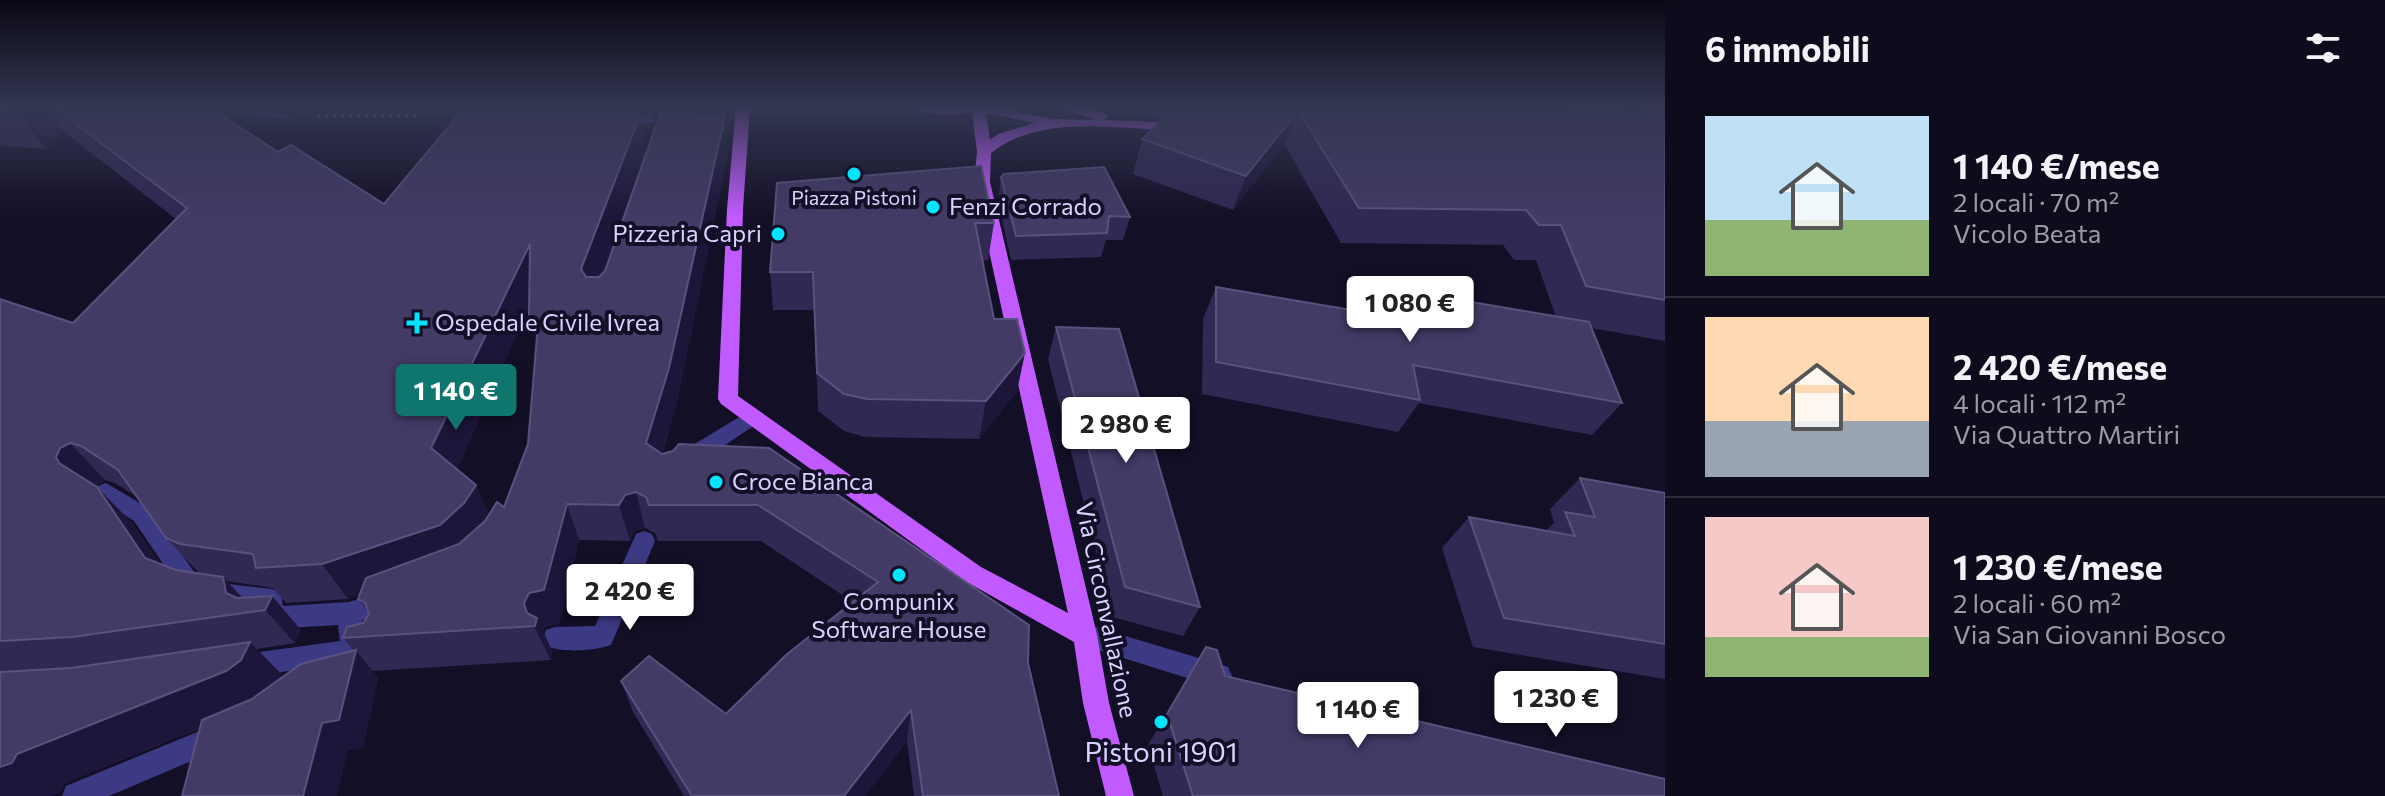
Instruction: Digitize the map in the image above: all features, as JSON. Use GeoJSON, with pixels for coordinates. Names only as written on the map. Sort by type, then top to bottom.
{"type":"FeatureCollection","features":[{"type":"Feature","properties":{"kind":"main road"},"geometry":{"type":"LineString","coordinates":[[740,144],[728,399],[973,574],[1085,635]]}},
{"type":"Feature","properties":{"kind":"main road","name":"Via Circonvallazione"},"geometry":{"type":"LineString","coordinates":[[983,144],[982,182],[1085,635],[1096,703],[1120,796]]}},
{"type":"Feature","properties":{"kind":"main road"},"geometry":{"type":"LineString","coordinates":[[984,152],[994,144]]}},
{"type":"Feature","properties":{"kind":"street"},"geometry":{"type":"LineString","coordinates":[[671,479],[683,463],[751,418]]}},
{"type":"Feature","properties":{"kind":"street"},"geometry":{"type":"LineString","coordinates":[[106,492],[142,515],[189,583],[210,592],[272,600],[269,618],[349,613],[410,592]]}},
{"type":"Feature","properties":{"kind":"street"},"geometry":{"type":"LineString","coordinates":[[555,638],[602,637],[644,541]]}},
{"type":"Feature","properties":{"kind":"street"},"geometry":{"type":"LineString","coordinates":[[349,613],[366,649]]}},
{"type":"Feature","properties":{"kind":"street"},"geometry":{"type":"LineString","coordinates":[[1085,635],[1241,683]]}},
{"type":"Feature","properties":{"kind":"street"},"geometry":{"type":"LineString","coordinates":[[216,670],[366,649]]}},
{"type":"Feature","properties":{"kind":"street"},"geometry":{"type":"LineString","coordinates":[[310,685],[366,649]]}},
{"type":"Feature","properties":{"kind":"street"},"geometry":{"type":"LineString","coordinates":[[76,796],[242,727]]}},
{"type":"Feature","properties":{"kind":"building"},"geometry":{"type":"Polygon","coordinates":[[[102,144],[266,144],[278,152],[291,145],[384,204],[434,144],[629,144],[581,269],[586,277],[599,277],[605,271],[649,144],[719,144],[669,368],[646,443],[662,454],[673,451],[679,444],[769,448],[1029,625],[1028,663],[1059,796],[923,796],[911,710],[844,796],[692,796],[621,681],[649,656],[726,714],[786,655],[878,582],[758,505],[649,505],[646,497],[636,492],[625,495],[619,505],[567,504],[544,590],[529,593],[524,603],[527,613],[537,618],[535,626],[343,638],[347,627],[363,623],[369,614],[365,603],[358,599],[366,578],[459,544],[485,521],[497,502],[504,507],[528,444],[538,324],[529,316],[530,244],[431,448],[476,485],[464,503],[440,525],[322,564],[256,568],[253,554],[180,544],[166,538],[118,470],[81,446],[70,443],[60,448],[56,457],[59,463],[97,487],[145,558],[176,570],[223,577],[226,593],[237,598],[272,596],[265,610],[72,637],[0,641],[0,299],[73,323],[187,208],[102,144]]]}},
{"type":"Feature","properties":{"kind":"building"},"geometry":{"type":"Polygon","coordinates":[[[1156,144],[1271,144],[1246,176],[1156,144]]]}},
{"type":"Feature","properties":{"kind":"building"},"geometry":{"type":"Polygon","coordinates":[[[1319,144],[1665,144],[1665,300],[1586,286],[1561,225],[1539,225],[1526,210],[1359,208],[1319,144]]]}},
{"type":"Feature","properties":{"kind":"building"},"geometry":{"type":"Polygon","coordinates":[[[981,166],[994,223],[975,223],[994,319],[1017,319],[1025,353],[986,401],[867,399],[844,394],[817,373],[813,272],[770,272],[777,183],[981,166]]]}},
{"type":"Feature","properties":{"kind":"building"},"geometry":{"type":"Polygon","coordinates":[[[1104,167],[1130,217],[1109,216],[1107,233],[1016,236],[1001,177],[1004,174],[1104,167]]]}},
{"type":"Feature","properties":{"kind":"building"},"geometry":{"type":"Polygon","coordinates":[[[1216,287],[1399,318],[1394,289],[1589,322],[1622,403],[1413,365],[1420,400],[1216,362],[1216,287]]]}},
{"type":"Feature","properties":{"kind":"building"},"geometry":{"type":"Polygon","coordinates":[[[1056,327],[1119,329],[1200,607],[1125,587],[1056,327]]]}},
{"type":"Feature","properties":{"kind":"building"},"geometry":{"type":"Polygon","coordinates":[[[1580,478],[1665,493],[1665,644],[1504,618],[1469,517],[1575,536],[1565,512],[1595,517],[1580,478]]]}},
{"type":"Feature","properties":{"kind":"building"},"geometry":{"type":"Polygon","coordinates":[[[250,642],[241,660],[226,671],[17,754],[12,763],[0,767],[0,672],[71,668],[250,642]]]}},
{"type":"Feature","properties":{"kind":"building"},"geometry":{"type":"Polygon","coordinates":[[[1206,647],[1217,650],[1225,676],[1665,779],[1665,796],[1193,796],[1167,714],[1206,647]]]}},
{"type":"Feature","properties":{"kind":"building"},"geometry":{"type":"Polygon","coordinates":[[[356,650],[339,720],[322,723],[303,796],[182,796],[202,720],[252,699],[301,664],[356,650]]]}},
{"type":"Feature","properties":{"kind":"place","name":"Piazza Pistoni"},"geometry":{"type":"Point","coordinates":[854,174]}},
{"type":"Feature","properties":{"kind":"place","name":"Fenzi Corrado"},"geometry":{"type":"Point","coordinates":[933,207]}},
{"type":"Feature","properties":{"kind":"place","name":"Pizzeria Capri"},"geometry":{"type":"Point","coordinates":[778,234]}},
{"type":"Feature","properties":{"kind":"place","name":"Ospedale Civile Ivrea"},"geometry":{"type":"Point","coordinates":[417,323]}},
{"type":"Feature","properties":{"kind":"place","name":"Croce Bianca"},"geometry":{"type":"Point","coordinates":[716,482]}},
{"type":"Feature","properties":{"kind":"place","name":"Compunix Software House"},"geometry":{"type":"Point","coordinates":[899,575]}},
{"type":"Feature","properties":{"kind":"place","name":"Pistoni 1901"},"geometry":{"type":"Point","coordinates":[1161,722]}}]}
